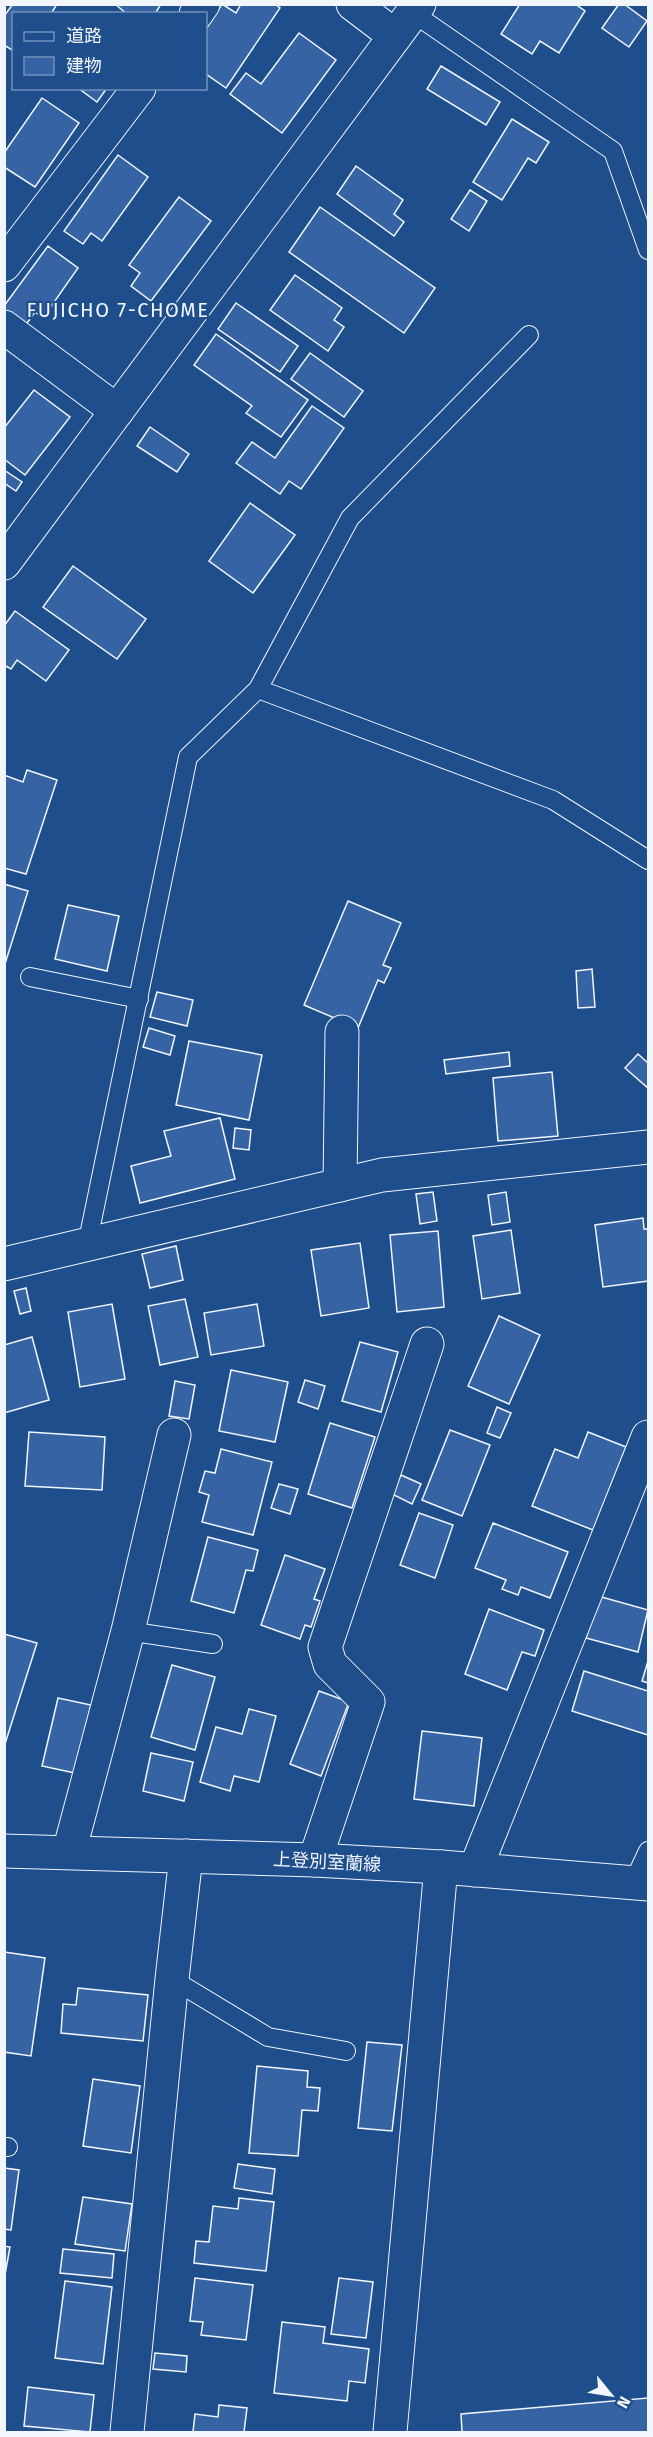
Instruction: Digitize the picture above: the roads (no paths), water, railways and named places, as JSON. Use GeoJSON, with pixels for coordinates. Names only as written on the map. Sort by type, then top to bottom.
{"type":"FeatureCollection","features":[{"type":"Feature","properties":{"kind":"street"},"geometry":{"type":"LineString","coordinates":[[4,563],[409,18],[353,4]]}},
{"type":"Feature","properties":{"kind":"street"},"geometry":{"type":"LineString","coordinates":[[4,265],[137,90]]}},
{"type":"Feature","properties":{"kind":"street"},"geometry":{"type":"LineString","coordinates":[[4,327],[117,411]]}},
{"type":"Feature","properties":{"kind":"street"},"geometry":{"type":"LineString","coordinates":[[340,1185],[342,1032]]}},
{"type":"Feature","properties":{"kind":"street"},"geometry":{"type":"LineString","coordinates":[[4,1264],[382,1175],[647,1150]]}},
{"type":"Feature","properties":{"kind":"street"},"geometry":{"type":"LineString","coordinates":[[315,1860],[368,1702],[330,1664],[325,1647],[427,1344]]}},
{"type":"Feature","properties":{"kind":"street"},"geometry":{"type":"LineString","coordinates":[[69,1852],[128,1631],[174,1435]]}},
{"type":"Feature","properties":{"kind":"street"},"geometry":{"type":"LineString","coordinates":[[475,1870],[648,1437]]}},
{"type":"Feature","properties":{"kind":"street","name":"上登別室蘭線"},"geometry":{"type":"LineString","coordinates":[[4,1851],[315,1860],[441,1867],[641,1884]]}},
{"type":"Feature","properties":{"kind":"street"},"geometry":{"type":"LineString","coordinates":[[127,2433],[186,1856]]}},
{"type":"Feature","properties":{"kind":"street"},"geometry":{"type":"LineString","coordinates":[[390,2433],[441,1867]]}},
{"type":"Feature","properties":{"kind":"lane"},"geometry":{"type":"LineString","coordinates":[[409,18],[613,151],[648,250]]}},
{"type":"Feature","properties":{"kind":"lane"},"geometry":{"type":"LineString","coordinates":[[87,1245],[188,757],[258,688],[350,518],[529,335]]}},
{"type":"Feature","properties":{"kind":"lane"},"geometry":{"type":"LineString","coordinates":[[258,688],[553,800],[648,860]]}},
{"type":"Feature","properties":{"kind":"lane"},"geometry":{"type":"LineString","coordinates":[[30,977],[139,999]]}},
{"type":"Feature","properties":{"kind":"lane"},"geometry":{"type":"LineString","coordinates":[[128,1631],[213,1644]]}},
{"type":"Feature","properties":{"kind":"lane"},"geometry":{"type":"LineString","coordinates":[[641,1884],[648,1851]]}},
{"type":"Feature","properties":{"kind":"lane"},"geometry":{"type":"LineString","coordinates":[[172,1979],[268,2037],[346,2051]]}},
{"type":"Feature","properties":{"kind":"district","name":"FUJICHO 7-CHOME"},"geometry":{"type":"Point","coordinates":[118,310]}}]}
